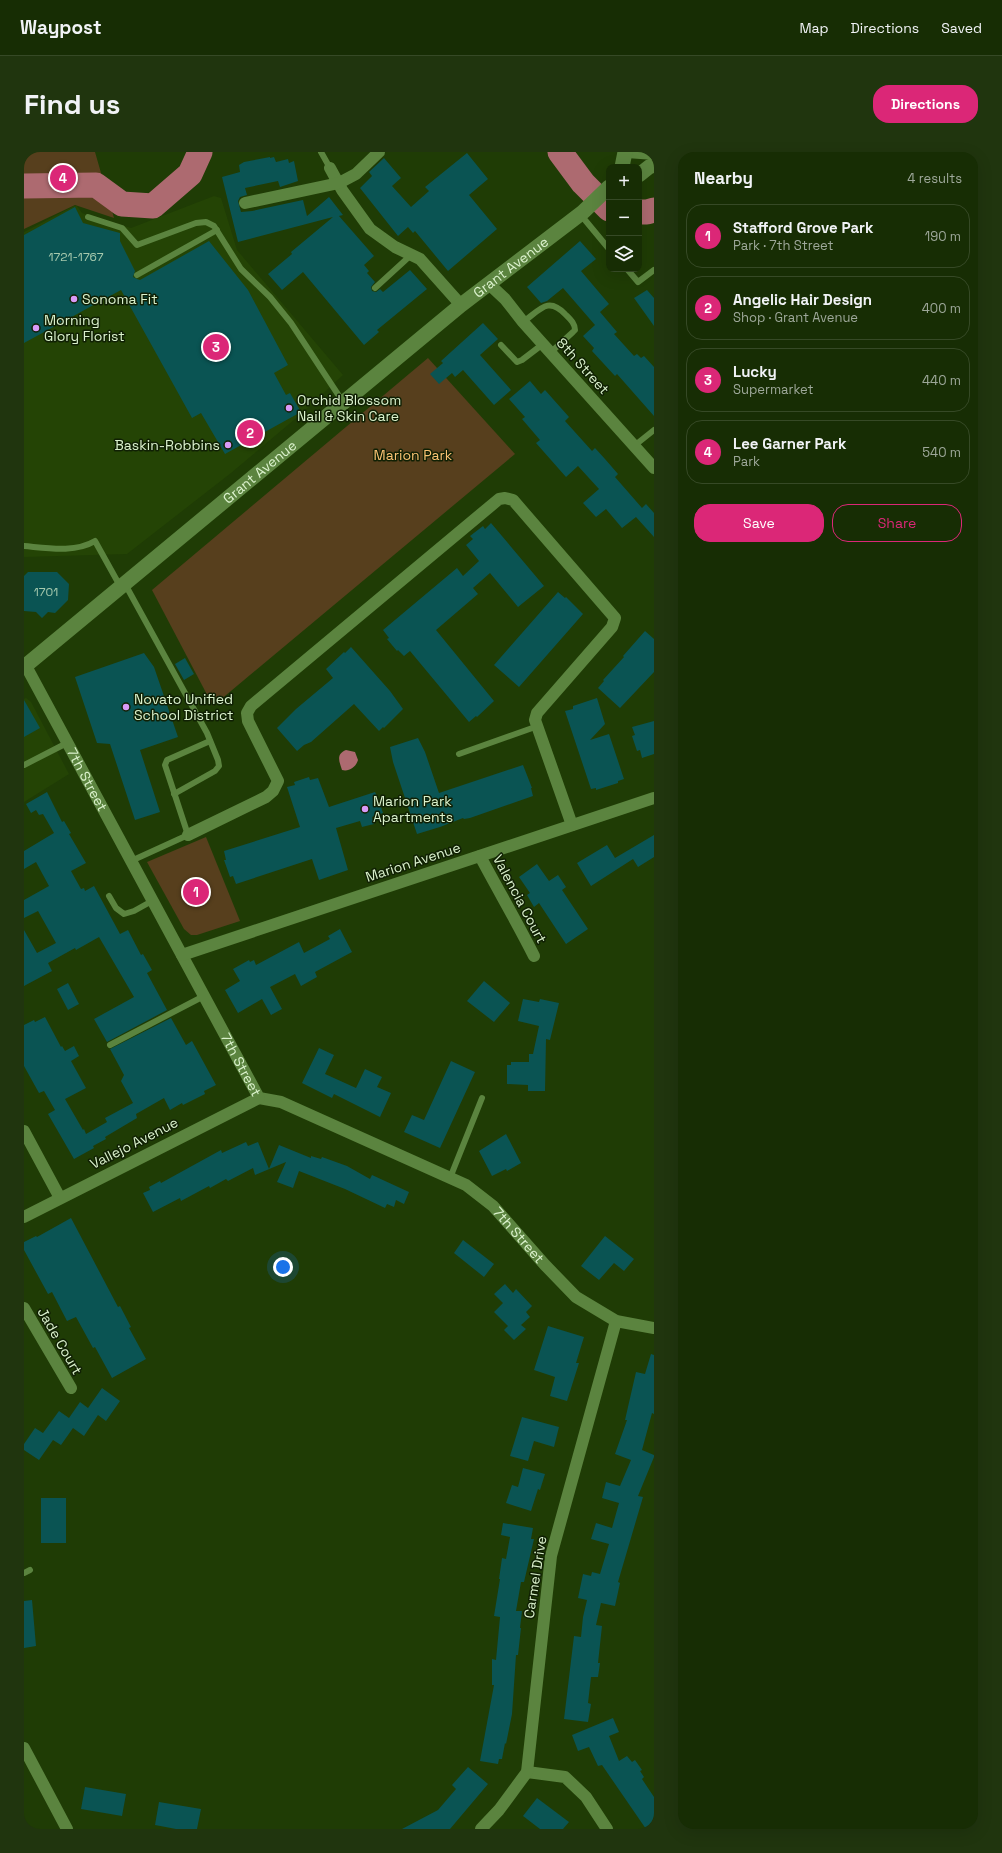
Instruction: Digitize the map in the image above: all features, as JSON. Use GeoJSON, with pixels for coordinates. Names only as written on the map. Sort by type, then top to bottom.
{"type":"FeatureCollection","features":[{"type":"Feature","properties":{"kind":"street"},"geometry":{"type":"LineString","coordinates":[[245,203],[338,183],[356,174],[379,152]]}},
{"type":"Feature","properties":{"kind":"street"},"geometry":{"type":"LineString","coordinates":[[623,164],[626,152],[654,154]]}},
{"type":"Feature","properties":{"kind":"street"},"geometry":{"type":"LineString","coordinates":[[642,173],[654,165]]}},
{"type":"Feature","properties":{"kind":"street"},"geometry":{"type":"LineString","coordinates":[[330,168],[338,183],[370,229],[395,247],[420,259],[461,305]]}},
{"type":"Feature","properties":{"kind":"street","name":"Grant Avenue"},"geometry":{"type":"LineString","coordinates":[[25,665],[461,305],[606,194]]}},
{"type":"Feature","properties":{"kind":"street","name":"8th Street"},"geometry":{"type":"LineString","coordinates":[[489,284],[505,299],[523,322],[654,468]]}},
{"type":"Feature","properties":{"kind":"street"},"geometry":{"type":"LineString","coordinates":[[188,835],[266,797],[273,791],[278,781],[248,721],[248,712],[251,706],[499,499],[505,498],[513,500],[615,618],[612,627],[537,713],[535,720],[572,825]]}},
{"type":"Feature","properties":{"kind":"street","name":"7th Street"},"geometry":{"type":"LineString","coordinates":[[25,665],[258,1098],[281,1102],[466,1185],[492,1206],[544,1265],[576,1297],[616,1321],[654,1328]]}},
{"type":"Feature","properties":{"kind":"street","name":"Marion Avenue"},"geometry":{"type":"LineString","coordinates":[[182,955],[654,798]]}},
{"type":"Feature","properties":{"kind":"street","name":"Valencia Court"},"geometry":{"type":"LineString","coordinates":[[480,856],[534,956]]}},
{"type":"Feature","properties":{"kind":"street","name":"Vallejo Avenue"},"geometry":{"type":"LineString","coordinates":[[24,1217],[258,1098]]}},
{"type":"Feature","properties":{"kind":"street"},"geometry":{"type":"LineString","coordinates":[[24,1131],[60,1198]]}},
{"type":"Feature","properties":{"kind":"street","name":"Jade Court"},"geometry":{"type":"LineString","coordinates":[[24,1308],[71,1388]]}},
{"type":"Feature","properties":{"kind":"street","name":"Carmel Drive"},"geometry":{"type":"LineString","coordinates":[[527,1772],[551,1556],[616,1321]]}},
{"type":"Feature","properties":{"kind":"street"},"geometry":{"type":"LineString","coordinates":[[24,1748],[67,1829]]}},
{"type":"Feature","properties":{"kind":"street"},"geometry":{"type":"LineString","coordinates":[[481,1829],[499,1810],[527,1772],[564,1777],[586,1797],[607,1829]]}},
{"type":"Feature","properties":{"kind":"lane"},"geometry":{"type":"LineString","coordinates":[[321,152],[330,168]]}},
{"type":"Feature","properties":{"kind":"lane"},"geometry":{"type":"LineString","coordinates":[[581,213],[606,245]]}},
{"type":"Feature","properties":{"kind":"lane"},"geometry":{"type":"LineString","coordinates":[[88,217],[122,228],[137,245],[196,223],[206,222],[214,226],[241,269],[270,297],[291,323],[343,402]]}},
{"type":"Feature","properties":{"kind":"lane"},"geometry":{"type":"LineString","coordinates":[[137,275],[217,230]]}},
{"type":"Feature","properties":{"kind":"lane"},"geometry":{"type":"LineString","coordinates":[[374,288],[411,255]]}},
{"type":"Feature","properties":{"kind":"lane"},"geometry":{"type":"LineString","coordinates":[[629,272],[638,282],[654,270]]}},
{"type":"Feature","properties":{"kind":"lane"},"geometry":{"type":"LineString","coordinates":[[501,345],[517,362],[547,348],[575,330],[574,323],[558,306],[553,305],[544,307],[523,322]]}},
{"type":"Feature","properties":{"kind":"lane"},"geometry":{"type":"LineString","coordinates":[[634,446],[654,430]]}},
{"type":"Feature","properties":{"kind":"lane"},"geometry":{"type":"LineString","coordinates":[[24,546],[55,548],[86,547],[95,541],[123,585],[210,741],[218,760],[219,766],[215,771],[174,794]]}},
{"type":"Feature","properties":{"kind":"lane"},"geometry":{"type":"LineString","coordinates":[[459,754],[538,726]]}},
{"type":"Feature","properties":{"kind":"lane"},"geometry":{"type":"LineString","coordinates":[[131,861],[188,835],[165,765],[167,760],[210,741]]}},
{"type":"Feature","properties":{"kind":"lane"},"geometry":{"type":"LineString","coordinates":[[24,765],[67,743]]}},
{"type":"Feature","properties":{"kind":"lane"},"geometry":{"type":"LineString","coordinates":[[109,896],[116,908],[124,914],[134,911],[152,901]]}},
{"type":"Feature","properties":{"kind":"lane"},"geometry":{"type":"LineString","coordinates":[[110,1045],[204,996]]}},
{"type":"Feature","properties":{"kind":"lane"},"geometry":{"type":"LineString","coordinates":[[450,1178],[482,1098]]}},
{"type":"Feature","properties":{"kind":"shaded area"},"geometry":{"type":"Polygon","coordinates":[[[214,196],[221,198],[237,250],[343,375],[301,414],[231,473],[127,554],[24,557],[24,232],[74,206],[77,206],[82,213],[131,228],[214,196]]]}},
{"type":"Feature","properties":{"kind":"shaded area"},"geometry":{"type":"Polygon","coordinates":[[[26,698],[31,702],[69,774],[24,802],[24,699],[26,698]]]}},
{"type":"Feature","properties":{"kind":"shaded area"},"geometry":{"type":"Polygon","coordinates":[[[346,750],[355,752],[358,760],[356,765],[352,768],[342,770],[339,758],[346,750]]]}},
{"type":"Feature","properties":{"kind":"green space"},"geometry":{"type":"Polygon","coordinates":[[[24,152],[95,152],[114,218],[75,205],[24,229],[24,152]]]}},
{"type":"Feature","properties":{"kind":"green space","name":"Marion Park"},"geometry":{"type":"Polygon","coordinates":[[[428,358],[515,454],[213,706],[152,590],[428,358]]]}},
{"type":"Feature","properties":{"kind":"green space"},"geometry":{"type":"Polygon","coordinates":[[[206,837],[240,921],[197,935],[191,935],[184,929],[147,862],[206,837]]]}},
{"type":"Feature","properties":{"kind":"building"},"geometry":{"type":"Polygon","coordinates":[[[467,153],[488,179],[469,195],[497,229],[448,271],[415,231],[413,233],[408,227],[398,236],[360,188],[372,176],[369,172],[384,158],[401,178],[392,186],[411,207],[429,191],[425,187],[467,153]]]}},
{"type":"Feature","properties":{"kind":"building"},"geometry":{"type":"Polygon","coordinates":[[[274,157],[276,162],[288,159],[289,163],[294,161],[298,181],[280,187],[278,181],[245,188],[247,195],[240,197],[238,201],[241,212],[303,200],[307,216],[329,197],[343,215],[339,216],[374,256],[364,265],[369,271],[367,273],[375,282],[371,287],[372,291],[376,292],[380,289],[383,292],[410,270],[427,289],[377,330],[379,332],[364,345],[303,272],[282,290],[268,274],[292,254],[291,252],[333,217],[238,242],[222,177],[240,172],[239,165],[244,162],[274,157]]]}},
{"type":"Feature","properties":{"kind":"building"},"geometry":{"type":"Polygon","coordinates":[[[75,207],[83,223],[120,233],[120,241],[135,271],[133,277],[140,280],[209,241],[248,290],[288,365],[274,373],[286,395],[290,393],[301,412],[225,454],[201,413],[192,418],[121,290],[24,343],[24,235],[75,207]]]}},
{"type":"Feature","properties":{"kind":"building"},"geometry":{"type":"Polygon","coordinates":[[[580,241],[596,259],[581,271],[609,304],[600,312],[617,332],[614,334],[634,356],[637,354],[641,358],[644,356],[654,367],[654,416],[617,374],[615,376],[592,351],[594,348],[583,336],[595,325],[563,288],[547,301],[541,303],[527,287],[580,241]]]}},
{"type":"Feature","properties":{"kind":"building"},"geometry":{"type":"Polygon","coordinates":[[[647,290],[654,298],[654,326],[634,298],[647,290]]]}},
{"type":"Feature","properties":{"kind":"building"},"geometry":{"type":"Polygon","coordinates":[[[483,323],[498,339],[480,355],[511,390],[494,405],[463,370],[455,377],[452,373],[439,384],[430,374],[443,363],[441,361],[483,323]]]}},
{"type":"Feature","properties":{"kind":"building"},"geometry":{"type":"Polygon","coordinates":[[[530,381],[541,394],[545,390],[569,417],[565,421],[592,451],[595,448],[605,459],[618,474],[615,477],[642,508],[646,504],[654,513],[654,537],[636,517],[622,528],[606,509],[596,517],[583,503],[599,489],[578,466],[566,477],[536,443],[540,440],[522,419],[525,417],[509,399],[530,381]]]}},
{"type":"Feature","properties":{"kind":"building"},"geometry":{"type":"Polygon","coordinates":[[[491,523],[544,586],[518,607],[490,573],[473,588],[478,594],[436,630],[494,701],[477,717],[476,716],[469,722],[410,651],[404,656],[398,650],[397,651],[387,639],[389,638],[383,630],[457,568],[463,576],[479,561],[466,545],[473,539],[470,536],[483,526],[485,529],[491,523]]]}},
{"type":"Feature","properties":{"kind":"building"},"geometry":{"type":"Polygon","coordinates":[[[28,572],[57,572],[69,584],[68,600],[55,613],[48,612],[42,618],[36,612],[24,611],[24,576],[28,572]]]}},
{"type":"Feature","properties":{"kind":"building"},"geometry":{"type":"Polygon","coordinates":[[[558,592],[565,598],[566,597],[583,614],[519,687],[494,665],[558,592]]]}},
{"type":"Feature","properties":{"kind":"building"},"geometry":{"type":"Polygon","coordinates":[[[645,631],[654,639],[654,672],[620,708],[598,688],[604,681],[603,680],[645,631]]]}},
{"type":"Feature","properties":{"kind":"building"},"geometry":{"type":"Polygon","coordinates":[[[351,647],[390,691],[403,709],[379,731],[354,704],[311,742],[304,745],[297,751],[277,728],[296,709],[333,678],[326,669],[351,647]]]}},
{"type":"Feature","properties":{"kind":"building","name":"Novato Unified School District"},"geometry":{"type":"Polygon","coordinates":[[[144,653],[154,667],[178,737],[140,750],[160,812],[135,820],[110,744],[97,743],[75,677],[144,653]]]}},
{"type":"Feature","properties":{"kind":"building"},"geometry":{"type":"Polygon","coordinates":[[[185,658],[194,674],[184,680],[175,664],[185,658]]]}},
{"type":"Feature","properties":{"kind":"building"},"geometry":{"type":"Polygon","coordinates":[[[597,698],[605,724],[590,740],[609,734],[624,779],[618,781],[618,783],[596,790],[596,788],[591,789],[565,711],[573,709],[573,706],[597,698]]]}},
{"type":"Feature","properties":{"kind":"building"},"geometry":{"type":"Polygon","coordinates":[[[24,700],[40,728],[24,737],[24,700]]]}},
{"type":"Feature","properties":{"kind":"building"},"geometry":{"type":"Polygon","coordinates":[[[654,721],[654,754],[642,758],[640,750],[637,751],[632,736],[635,735],[632,727],[654,721]]]}},
{"type":"Feature","properties":{"kind":"building"},"geometry":{"type":"Polygon","coordinates":[[[418,738],[425,752],[439,793],[523,765],[532,788],[533,796],[470,818],[463,818],[417,834],[393,762],[390,747],[418,738]]]}},
{"type":"Feature","properties":{"kind":"building"},"geometry":{"type":"Polygon","coordinates":[[[309,777],[310,780],[318,778],[329,807],[375,792],[378,798],[383,813],[372,817],[374,824],[362,827],[360,821],[336,828],[348,870],[319,880],[312,859],[236,884],[233,876],[230,877],[224,860],[226,860],[224,851],[300,827],[287,787],[295,785],[294,782],[309,777]]]}},
{"type":"Feature","properties":{"kind":"building"},"geometry":{"type":"Polygon","coordinates":[[[47,792],[62,822],[64,821],[71,833],[69,834],[86,863],[71,871],[81,889],[84,888],[85,891],[94,886],[120,934],[128,930],[141,955],[143,954],[152,970],[147,973],[167,1010],[107,1042],[94,1019],[134,997],[99,937],[48,963],[52,971],[24,986],[24,930],[37,953],[56,943],[38,911],[24,918],[24,900],[49,886],[36,862],[24,869],[24,851],[54,833],[43,814],[39,815],[36,810],[31,813],[26,804],[47,792]]]}},
{"type":"Feature","properties":{"kind":"building"},"geometry":{"type":"Polygon","coordinates":[[[654,835],[654,857],[638,867],[633,859],[591,886],[577,863],[607,845],[615,858],[654,835]]]}},
{"type":"Feature","properties":{"kind":"building"},"geometry":{"type":"Polygon","coordinates":[[[537,864],[549,881],[558,875],[566,887],[562,890],[588,929],[566,944],[539,903],[534,907],[527,895],[530,893],[519,877],[537,864]]]}},
{"type":"Feature","properties":{"kind":"building"},"geometry":{"type":"Polygon","coordinates":[[[340,929],[352,952],[315,972],[317,977],[301,986],[295,974],[270,987],[282,1009],[271,1015],[262,999],[238,1013],[225,990],[240,981],[233,969],[249,960],[250,962],[254,960],[256,965],[299,942],[304,953],[330,939],[328,936],[340,929]]]}},
{"type":"Feature","properties":{"kind":"building"},"geometry":{"type":"Polygon","coordinates":[[[484,981],[510,1003],[494,1022],[467,1001],[484,981]]]}},
{"type":"Feature","properties":{"kind":"building"},"geometry":{"type":"Polygon","coordinates":[[[68,983],[79,1004],[68,1010],[57,989],[68,983]]]}},
{"type":"Feature","properties":{"kind":"building"},"geometry":{"type":"Polygon","coordinates":[[[523,999],[539,1002],[540,999],[559,1003],[550,1040],[546,1039],[545,1091],[528,1091],[528,1085],[507,1084],[507,1065],[511,1065],[511,1062],[529,1062],[529,1054],[533,1054],[539,1026],[518,1021],[523,999]]]}},
{"type":"Feature","properties":{"kind":"building"},"geometry":{"type":"Polygon","coordinates":[[[45,1017],[61,1047],[62,1046],[65,1051],[74,1046],[79,1056],[71,1061],[86,1088],[65,1099],[86,1134],[107,1122],[105,1118],[133,1103],[121,1081],[124,1075],[110,1049],[171,1018],[186,1045],[192,1041],[216,1085],[204,1091],[205,1094],[183,1105],[182,1103],[170,1110],[164,1098],[136,1114],[137,1118],[105,1137],[106,1139],[93,1146],[94,1148],[74,1159],[48,1114],[55,1110],[44,1091],[39,1093],[24,1066],[24,1025],[45,1017]]]}},
{"type":"Feature","properties":{"kind":"building"},"geometry":{"type":"Polygon","coordinates":[[[319,1048],[334,1055],[325,1074],[356,1088],[365,1069],[382,1077],[377,1087],[391,1093],[380,1117],[334,1094],[332,1098],[302,1083],[319,1048]]]}},
{"type":"Feature","properties":{"kind":"building"},"geometry":{"type":"Polygon","coordinates":[[[451,1061],[475,1072],[440,1148],[404,1132],[412,1115],[424,1120],[451,1061]]]}},
{"type":"Feature","properties":{"kind":"building"},"geometry":{"type":"Polygon","coordinates":[[[506,1134],[521,1163],[507,1171],[506,1169],[492,1176],[479,1151],[506,1134]]]}},
{"type":"Feature","properties":{"kind":"building"},"geometry":{"type":"Polygon","coordinates":[[[246,1142],[248,1146],[258,1142],[269,1169],[279,1145],[311,1158],[311,1156],[321,1159],[322,1157],[347,1166],[370,1179],[372,1175],[409,1192],[404,1204],[396,1200],[394,1207],[387,1204],[385,1208],[345,1189],[299,1171],[293,1188],[277,1182],[286,1162],[255,1175],[253,1168],[228,1181],[226,1179],[210,1188],[209,1186],[181,1201],[180,1198],[153,1212],[143,1193],[150,1190],[149,1187],[160,1181],[161,1183],[221,1150],[222,1153],[246,1142]]]}},
{"type":"Feature","properties":{"kind":"building"},"geometry":{"type":"Polygon","coordinates":[[[71,1218],[118,1307],[120,1306],[131,1327],[129,1328],[146,1359],[112,1378],[76,1317],[67,1321],[52,1292],[48,1294],[24,1250],[24,1242],[36,1236],[37,1237],[71,1218]]]}},
{"type":"Feature","properties":{"kind":"building"},"geometry":{"type":"Polygon","coordinates":[[[605,1236],[634,1259],[624,1271],[614,1263],[599,1280],[581,1266],[605,1236]]]}},
{"type":"Feature","properties":{"kind":"building"},"geometry":{"type":"Polygon","coordinates":[[[463,1240],[494,1264],[484,1277],[454,1253],[463,1240]]]}},
{"type":"Feature","properties":{"kind":"building"},"geometry":{"type":"Polygon","coordinates":[[[505,1284],[513,1293],[516,1289],[532,1306],[526,1312],[530,1317],[521,1325],[526,1329],[514,1340],[504,1330],[508,1326],[494,1312],[503,1303],[494,1294],[505,1284]]]}},
{"type":"Feature","properties":{"kind":"building"},"geometry":{"type":"Polygon","coordinates":[[[548,1326],[584,1337],[576,1363],[579,1363],[567,1401],[550,1396],[555,1377],[534,1370],[548,1326]]]}},
{"type":"Feature","properties":{"kind":"building"},"geometry":{"type":"Polygon","coordinates":[[[651,1354],[654,1355],[654,1414],[652,1413],[642,1450],[654,1455],[654,1457],[638,1496],[643,1497],[618,1582],[620,1583],[615,1606],[601,1603],[596,1625],[602,1626],[598,1663],[600,1663],[598,1677],[591,1677],[588,1703],[591,1704],[588,1722],[564,1719],[574,1636],[581,1637],[583,1617],[587,1600],[578,1598],[583,1574],[591,1576],[592,1572],[600,1574],[609,1544],[591,1539],[596,1523],[612,1528],[619,1503],[602,1498],[606,1482],[620,1486],[631,1460],[615,1454],[627,1420],[625,1420],[636,1372],[645,1374],[651,1354]]]}},
{"type":"Feature","properties":{"kind":"building"},"geometry":{"type":"Polygon","coordinates":[[[102,1388],[120,1401],[106,1421],[98,1415],[84,1436],[73,1428],[61,1445],[53,1440],[39,1460],[24,1450],[24,1444],[35,1428],[43,1433],[59,1411],[69,1418],[80,1402],[88,1408],[102,1388]]]}},
{"type":"Feature","properties":{"kind":"building"},"geometry":{"type":"Polygon","coordinates":[[[522,1417],[559,1427],[554,1447],[534,1441],[528,1461],[510,1456],[522,1417]]]}},
{"type":"Feature","properties":{"kind":"building"},"geometry":{"type":"Polygon","coordinates":[[[523,1468],[545,1474],[540,1490],[538,1489],[531,1511],[506,1503],[512,1485],[518,1487],[523,1468]]]}},
{"type":"Feature","properties":{"kind":"building"},"geometry":{"type":"Polygon","coordinates":[[[41,1498],[66,1498],[66,1543],[41,1543],[41,1498]]]}},
{"type":"Feature","properties":{"kind":"building"},"geometry":{"type":"Polygon","coordinates":[[[503,1523],[533,1528],[531,1539],[534,1539],[524,1582],[521,1582],[516,1611],[522,1611],[518,1655],[516,1655],[512,1714],[502,1759],[499,1759],[498,1764],[480,1761],[494,1685],[492,1685],[492,1659],[496,1660],[500,1617],[494,1616],[502,1558],[506,1559],[510,1537],[501,1535],[503,1523]]]}},
{"type":"Feature","properties":{"kind":"building"},"geometry":{"type":"Polygon","coordinates":[[[32,1600],[36,1646],[24,1648],[24,1601],[32,1600]]]}},
{"type":"Feature","properties":{"kind":"building"},"geometry":{"type":"Polygon","coordinates":[[[613,1718],[619,1732],[609,1736],[619,1761],[627,1756],[632,1762],[635,1760],[642,1770],[640,1771],[644,1777],[642,1779],[654,1797],[654,1829],[646,1829],[602,1765],[598,1766],[589,1747],[578,1751],[572,1735],[613,1718]]]}},
{"type":"Feature","properties":{"kind":"building"},"geometry":{"type":"Polygon","coordinates":[[[468,1767],[488,1784],[450,1829],[402,1829],[438,1810],[456,1789],[452,1785],[468,1767]]]}},
{"type":"Feature","properties":{"kind":"building"},"geometry":{"type":"Polygon","coordinates":[[[85,1787],[126,1794],[122,1816],[81,1809],[85,1787]]]}},
{"type":"Feature","properties":{"kind":"building"},"geometry":{"type":"Polygon","coordinates":[[[537,1798],[569,1822],[563,1829],[540,1829],[523,1816],[537,1798]]]}},
{"type":"Feature","properties":{"kind":"building"},"geometry":{"type":"Polygon","coordinates":[[[159,1802],[201,1809],[197,1829],[176,1829],[155,1825],[159,1802]]]}},
{"type":"Feature","properties":{"kind":"waterway"},"geometry":{"type":"LineString","coordinates":[[24,186],[96,185],[122,204],[153,206],[190,174],[200,152]]}},
{"type":"Feature","properties":{"kind":"waterway"},"geometry":{"type":"LineString","coordinates":[[560,152],[583,183],[606,206]]}},
{"type":"Feature","properties":{"kind":"waterway"},"geometry":{"type":"LineString","coordinates":[[642,212],[654,210]]}},
{"type":"Feature","properties":{"kind":"place","name":"Lee Garner Park"},"geometry":{"type":"Point","coordinates":[63,178]}},
{"type":"Feature","properties":{"kind":"place","name":"Sonoma Fit"},"geometry":{"type":"Point","coordinates":[74,299]}},
{"type":"Feature","properties":{"kind":"place","name":"Morning Glory Florist"},"geometry":{"type":"Point","coordinates":[36,328]}},
{"type":"Feature","properties":{"kind":"place","name":"Lucky"},"geometry":{"type":"Point","coordinates":[216,347]}},
{"type":"Feature","properties":{"kind":"place","name":"Orchid Blossom Nail & Skin Care"},"geometry":{"type":"Point","coordinates":[289,408]}},
{"type":"Feature","properties":{"kind":"place","name":"Angelic Hair Design"},"geometry":{"type":"Point","coordinates":[250,433]}},
{"type":"Feature","properties":{"kind":"place","name":"Baskin-Robbins"},"geometry":{"type":"Point","coordinates":[228,445]}},
{"type":"Feature","properties":{"kind":"place","name":"Novato Unified School District"},"geometry":{"type":"Point","coordinates":[126,707]}},
{"type":"Feature","properties":{"kind":"place","name":"Marion Park Apartments"},"geometry":{"type":"Point","coordinates":[365,809]}},
{"type":"Feature","properties":{"kind":"place","name":"Stafford Grove Park"},"geometry":{"type":"Point","coordinates":[196,892]}}]}
